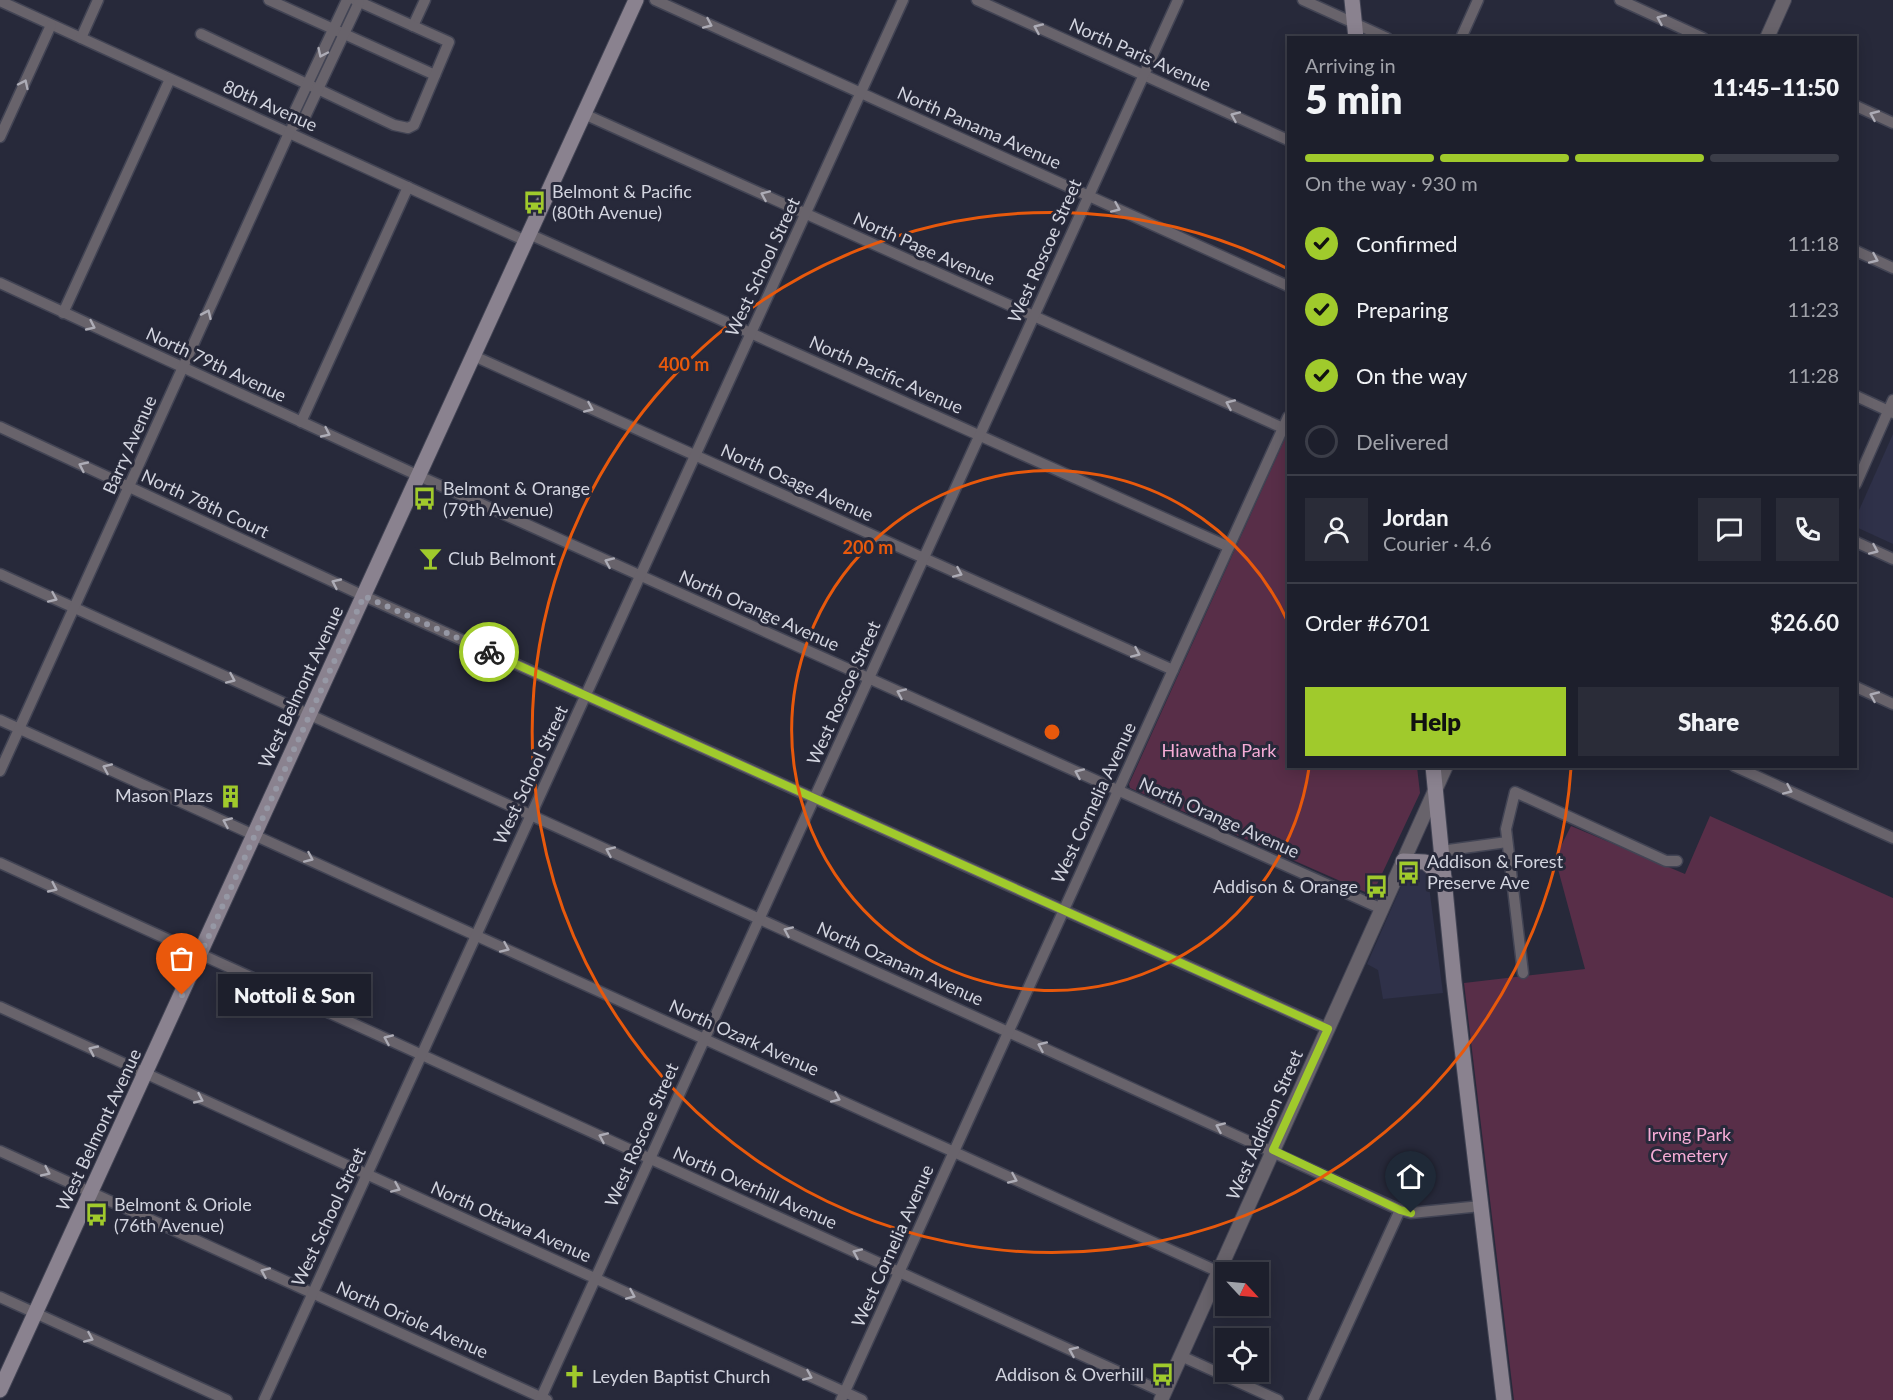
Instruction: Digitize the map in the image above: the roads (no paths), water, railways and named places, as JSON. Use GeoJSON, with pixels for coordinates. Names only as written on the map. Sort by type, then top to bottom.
{"type":"FeatureCollection","features":[{"type":"Feature","properties":{"kind":"main road","name":"West Belmont Avenue"},"geometry":{"type":"LineString","coordinates":[[0,1390],[636,0]]}},
{"type":"Feature","properties":{"kind":"main road"},"geometry":{"type":"LineString","coordinates":[[1352,0],[1355,30]]}},
{"type":"Feature","properties":{"kind":"main road"},"geometry":{"type":"LineString","coordinates":[[1433,768],[1504,1400]]}},
{"type":"Feature","properties":{"kind":"main road"},"geometry":{"type":"LineString","coordinates":[[1403,861],[1425,862],[1444,878]]}},
{"type":"Feature","properties":{"kind":"street"},"geometry":{"type":"LineString","coordinates":[[81,38],[98,0]]}},
{"type":"Feature","properties":{"kind":"street"},"geometry":{"type":"LineString","coordinates":[[269,0],[435,75]]}},
{"type":"Feature","properties":{"kind":"street"},"geometry":{"type":"LineString","coordinates":[[291,129],[292,117],[347,0]]}},
{"type":"Feature","properties":{"kind":"street"},"geometry":{"type":"LineString","coordinates":[[413,26],[425,0]]}},
{"type":"Feature","properties":{"kind":"street","name":"North Panama Avenue"},"geometry":{"type":"LineString","coordinates":[[655,0],[1287,286]]}},
{"type":"Feature","properties":{"kind":"street","name":"West School Street"},"geometry":{"type":"LineString","coordinates":[[264,1400],[903,0]]}},
{"type":"Feature","properties":{"kind":"street","name":"North Paris Avenue"},"geometry":{"type":"LineString","coordinates":[[977,0],[1287,140]]}},
{"type":"Feature","properties":{"kind":"street","name":"West Roscoe Street"},"geometry":{"type":"LineString","coordinates":[[543,1399],[595,1278],[1178,0]]}},
{"type":"Feature","properties":{"kind":"street"},"geometry":{"type":"LineString","coordinates":[[1303,0],[1355,30],[1379,36]]}},
{"type":"Feature","properties":{"kind":"street"},"geometry":{"type":"LineString","coordinates":[[1462,36],[1478,0]]}},
{"type":"Feature","properties":{"kind":"street"},"geometry":{"type":"LineString","coordinates":[[1620,0],[1699,36]]}},
{"type":"Feature","properties":{"kind":"street"},"geometry":{"type":"LineString","coordinates":[[1768,36],[1784,0]]}},
{"type":"Feature","properties":{"kind":"street","name":"80th Avenue"},"geometry":{"type":"LineString","coordinates":[[0,1],[170,78],[291,129],[408,187],[528,237]]}},
{"type":"Feature","properties":{"kind":"street"},"geometry":{"type":"LineString","coordinates":[[201,34],[307,83],[319,89],[394,125],[408,128],[414,125],[449,42],[357,1],[344,35],[319,89],[303,121],[291,129]]}},
{"type":"Feature","properties":{"kind":"street"},"geometry":{"type":"LineString","coordinates":[[0,137],[51,25]]}},
{"type":"Feature","properties":{"kind":"street"},"geometry":{"type":"LineString","coordinates":[[63,313],[170,78]]}},
{"type":"Feature","properties":{"kind":"street"},"geometry":{"type":"LineString","coordinates":[[1857,106],[1893,123]]}},
{"type":"Feature","properties":{"kind":"street","name":"North Page Avenue"},"geometry":{"type":"LineString","coordinates":[[584,114],[1283,428]]}},
{"type":"Feature","properties":{"kind":"street","name":"Barry Avenue"},"geometry":{"type":"LineString","coordinates":[[0,771],[291,129]]}},
{"type":"Feature","properties":{"kind":"street"},"geometry":{"type":"LineString","coordinates":[[301,422],[408,187]]}},
{"type":"Feature","properties":{"kind":"street","name":"North Pacific Avenue"},"geometry":{"type":"LineString","coordinates":[[528,237],[751,333],[1229,547]]}},
{"type":"Feature","properties":{"kind":"street"},"geometry":{"type":"LineString","coordinates":[[1857,251],[1893,268]]}},
{"type":"Feature","properties":{"kind":"street","name":"North 79th Avenue"},"geometry":{"type":"LineString","coordinates":[[0,284],[419,476]]}},
{"type":"Feature","properties":{"kind":"street","name":"North Osage Avenue"},"geometry":{"type":"LineString","coordinates":[[474,356],[1173,670]]}},
{"type":"Feature","properties":{"kind":"street"},"geometry":{"type":"LineString","coordinates":[[1857,396],[1891,412]]}},
{"type":"Feature","properties":{"kind":"street"},"geometry":{"type":"LineString","coordinates":[[1857,482],[1891,412],[1893,400]]}},
{"type":"Feature","properties":{"kind":"street","name":"West Cornelia Avenue"},"geometry":{"type":"LineString","coordinates":[[843,1396],[1287,419]]}},
{"type":"Feature","properties":{"kind":"street","name":"North 78th Court"},"geometry":{"type":"LineString","coordinates":[[0,427],[364,596],[1328,1029]]}},
{"type":"Feature","properties":{"kind":"street","name":"North Orange Avenue"},"geometry":{"type":"LineString","coordinates":[[419,476],[1382,909]]}},
{"type":"Feature","properties":{"kind":"street"},"geometry":{"type":"LineString","coordinates":[[1857,542],[1893,559]]}},
{"type":"Feature","properties":{"kind":"street","name":"North Ozanam Avenue"},"geometry":{"type":"LineString","coordinates":[[0,574],[1273,1150],[1400,1210],[1411,1213],[1482,1206]]}},
{"type":"Feature","properties":{"kind":"street"},"geometry":{"type":"LineString","coordinates":[[1857,687],[1893,704]]}},
{"type":"Feature","properties":{"kind":"street","name":"North Ozark Avenue"},"geometry":{"type":"LineString","coordinates":[[0,720],[1215,1270]]}},
{"type":"Feature","properties":{"kind":"street","name":"West Addison Street"},"geometry":{"type":"LineString","coordinates":[[1223,1262],[1445,768]]}},
{"type":"Feature","properties":{"kind":"street"},"geometry":{"type":"LineString","coordinates":[[1738,768],[1893,838]]}},
{"type":"Feature","properties":{"kind":"street"},"geometry":{"type":"LineString","coordinates":[[1523,973],[1506,829],[1515,792],[1666,861],[1677,861]]}},
{"type":"Feature","properties":{"kind":"street"},"geometry":{"type":"LineString","coordinates":[[1441,850],[1507,842]]}},
{"type":"Feature","properties":{"kind":"street","name":"North Overhill Avenue"},"geometry":{"type":"LineString","coordinates":[[0,863],[899,1272],[1163,1396]]}},
{"type":"Feature","properties":{"kind":"street","name":"North Ottawa Avenue"},"geometry":{"type":"LineString","coordinates":[[0,1007],[595,1278],[843,1396],[862,1400]]}},
{"type":"Feature","properties":{"kind":"street","name":"North Oriole Avenue"},"geometry":{"type":"LineString","coordinates":[[0,1151],[543,1399]]}},
{"type":"Feature","properties":{"kind":"street"},"geometry":{"type":"LineString","coordinates":[[1313,1400],[1400,1210]]}},
{"type":"Feature","properties":{"kind":"street","name":"West Addison Street"},"geometry":{"type":"LineString","coordinates":[[1163,1396],[1215,1281]]}},
{"type":"Feature","properties":{"kind":"street"},"geometry":{"type":"LineString","coordinates":[[0,1297],[227,1400]]}},
{"type":"Feature","properties":{"kind":"street"},"geometry":{"type":"LineString","coordinates":[[1181,1356],[1278,1400]]}},
{"type":"Feature","properties":{"kind":"place","name":"Belmont & Pacific (80th Avenue)"},"geometry":{"type":"Point","coordinates":[534,202]}},
{"type":"Feature","properties":{"kind":"place","name":"Belmont & Orange (79th Avenue)"},"geometry":{"type":"Point","coordinates":[425,499]}},
{"type":"Feature","properties":{"kind":"place","name":"Club Belmont"},"geometry":{"type":"Point","coordinates":[430,559]}},
{"type":"Feature","properties":{"kind":"place","name":"Mason Plazs"},"geometry":{"type":"Point","coordinates":[231,796]}},
{"type":"Feature","properties":{"kind":"place","name":"Addison & Forest Preserve Ave"},"geometry":{"type":"Point","coordinates":[1409,872]}},
{"type":"Feature","properties":{"kind":"place","name":"Addison & Orange"},"geometry":{"type":"Point","coordinates":[1376,887]}},
{"type":"Feature","properties":{"kind":"place","name":"Nottoli & Son"},"geometry":{"type":"Point","coordinates":[182,995]}},
{"type":"Feature","properties":{"kind":"place","name":"Belmont & Oriole (76th Avenue)"},"geometry":{"type":"Point","coordinates":[96,1215]}},
{"type":"Feature","properties":{"kind":"place","name":"Addison & Overhill"},"geometry":{"type":"Point","coordinates":[1162,1375]}},
{"type":"Feature","properties":{"kind":"place","name":"Leyden Baptist Church"},"geometry":{"type":"Point","coordinates":[574,1377]}},
{"type":"Feature","properties":{"kind":"park label","name":"Hiawatha Park"},"geometry":{"type":"Point","coordinates":[1219,751]}},
{"type":"Feature","properties":{"kind":"park label","name":"Irving Park Cemetery"},"geometry":{"type":"Point","coordinates":[1689,1145]}}]}
